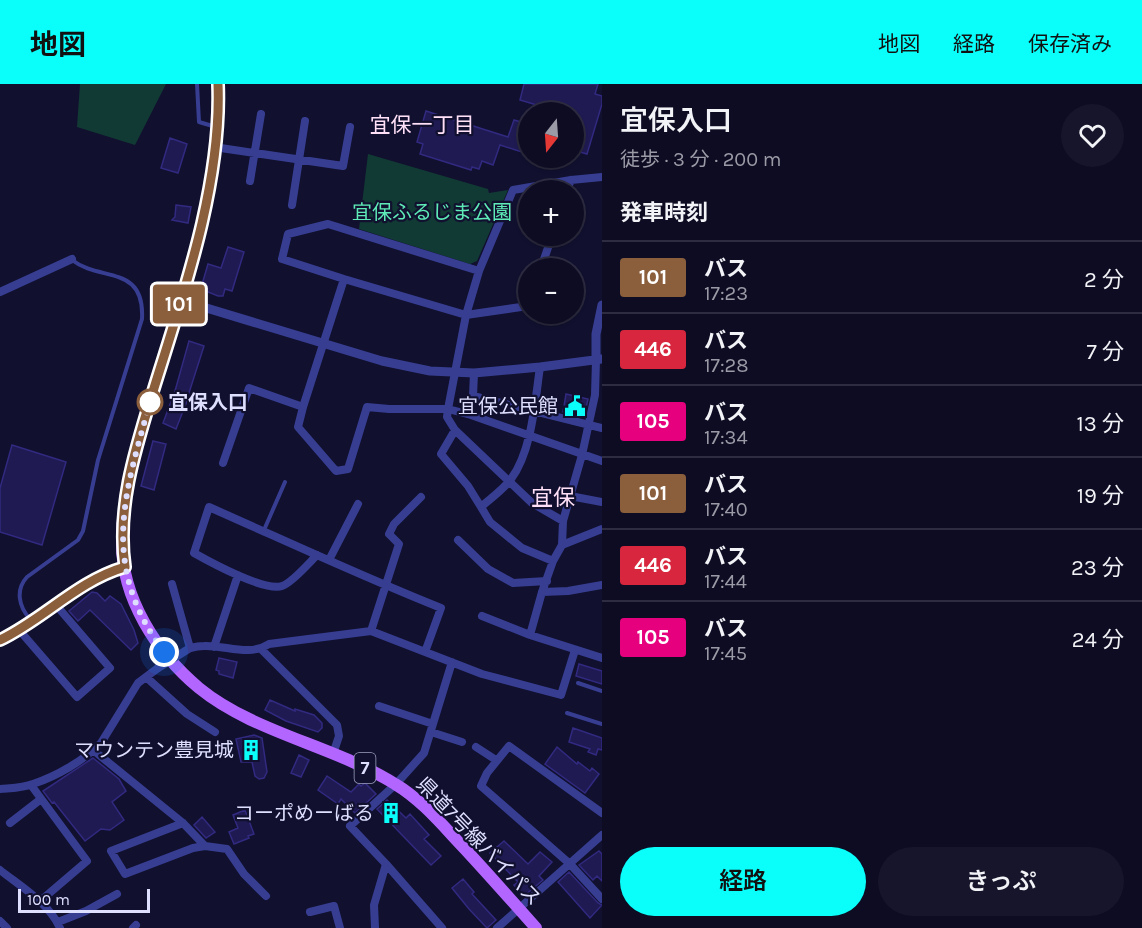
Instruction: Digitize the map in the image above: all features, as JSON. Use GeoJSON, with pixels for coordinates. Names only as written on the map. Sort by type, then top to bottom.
{"type":"FeatureCollection","features":[{"type":"Feature","properties":{"kind":"main road","name":"7"},"geometry":{"type":"LineString","coordinates":[[125,567],[122,542],[127,487],[200,226],[217,127],[218,84]]}},
{"type":"Feature","properties":{"kind":"main road"},"geometry":{"type":"LineString","coordinates":[[0,640],[20,631],[92,579],[125,567]]}},
{"type":"Feature","properties":{"kind":"main road","name":"県道7号線バイパス"},"geometry":{"type":"LineString","coordinates":[[125,567],[132,594],[149,630],[164,652],[193,682],[234,711],[396,784],[418,801],[536,928]]}},
{"type":"Feature","properties":{"kind":"street"},"geometry":{"type":"LineString","coordinates":[[250,181],[261,114]]}},
{"type":"Feature","properties":{"kind":"street"},"geometry":{"type":"LineString","coordinates":[[292,205],[305,121]]}},
{"type":"Feature","properties":{"kind":"street"},"geometry":{"type":"LineString","coordinates":[[214,147],[343,166],[350,127]]}},
{"type":"Feature","properties":{"kind":"street"},"geometry":{"type":"LineString","coordinates":[[571,180],[602,177]]}},
{"type":"Feature","properties":{"kind":"street"},"geometry":{"type":"LineString","coordinates":[[518,189],[513,190],[479,271],[453,373],[447,417],[455,430],[532,503],[563,521]]}},
{"type":"Feature","properties":{"kind":"street"},"geometry":{"type":"LineString","coordinates":[[479,271],[328,224],[288,234],[282,259],[466,315],[518,307]]}},
{"type":"Feature","properties":{"kind":"street"},"geometry":{"type":"LineString","coordinates":[[0,292],[72,259]]}},
{"type":"Feature","properties":{"kind":"street"},"geometry":{"type":"LineString","coordinates":[[344,279],[298,427],[336,471],[348,469],[367,407],[448,409],[471,415],[602,462]]}},
{"type":"Feature","properties":{"kind":"street"},"geometry":{"type":"LineString","coordinates":[[180,300],[406,367],[453,373],[474,373],[540,368],[599,359]]}},
{"type":"Feature","properties":{"kind":"street"},"geometry":{"type":"LineString","coordinates":[[530,635],[553,561],[562,545],[563,521],[582,455],[588,424],[599,396],[596,334],[602,305]]}},
{"type":"Feature","properties":{"kind":"street"},"geometry":{"type":"LineString","coordinates":[[481,507],[510,481],[516,472],[535,412],[540,368]]}},
{"type":"Feature","properties":{"kind":"street"},"geometry":{"type":"LineString","coordinates":[[474,373],[473,396],[602,428]]}},
{"type":"Feature","properties":{"kind":"street"},"geometry":{"type":"LineString","coordinates":[[223,463],[249,388],[303,407]]}},
{"type":"Feature","properties":{"kind":"street"},"geometry":{"type":"LineString","coordinates":[[455,430],[441,454],[468,486],[490,522],[522,548],[553,561]]}},
{"type":"Feature","properties":{"kind":"street"},"geometry":{"type":"LineString","coordinates":[[570,496],[602,502]]}},
{"type":"Feature","properties":{"kind":"street"},"geometry":{"type":"LineString","coordinates":[[371,632],[399,544],[390,534],[394,524],[421,497]]}},
{"type":"Feature","properties":{"kind":"street"},"geometry":{"type":"LineString","coordinates":[[329,560],[358,504]]}},
{"type":"Feature","properties":{"kind":"street"},"geometry":{"type":"LineString","coordinates":[[317,555],[283,586],[269,587],[238,575],[194,553],[209,507],[441,609],[425,652]]}},
{"type":"Feature","properties":{"kind":"street"},"geometry":{"type":"LineString","coordinates":[[562,545],[602,529]]}},
{"type":"Feature","properties":{"kind":"street"},"geometry":{"type":"LineString","coordinates":[[458,540],[488,569],[513,583],[547,581]]}},
{"type":"Feature","properties":{"kind":"street"},"geometry":{"type":"LineString","coordinates":[[214,646],[238,575]]}},
{"type":"Feature","properties":{"kind":"street"},"geometry":{"type":"LineString","coordinates":[[172,584],[190,648]]}},
{"type":"Feature","properties":{"kind":"street"},"geometry":{"type":"LineString","coordinates":[[542,592],[568,591],[602,585]]}},
{"type":"Feature","properties":{"kind":"street"},"geometry":{"type":"LineString","coordinates":[[20,631],[77,697],[110,668],[56,605]]}},
{"type":"Feature","properties":{"kind":"street"},"geometry":{"type":"LineString","coordinates":[[482,616],[530,635],[602,658]]}},
{"type":"Feature","properties":{"kind":"street"},"geometry":{"type":"LineString","coordinates":[[0,789],[31,785],[64,770],[93,750],[101,743],[138,683],[190,648],[214,646],[236,650],[261,649],[269,644],[371,632],[482,674],[561,695],[575,650]]}},
{"type":"Feature","properties":{"kind":"street"},"geometry":{"type":"LineString","coordinates":[[261,649],[337,725],[339,736],[333,754]]}},
{"type":"Feature","properties":{"kind":"street"},"geometry":{"type":"LineString","coordinates":[[442,928],[350,826],[396,784],[424,753],[452,662]]}},
{"type":"Feature","properties":{"kind":"street"},"geometry":{"type":"LineString","coordinates":[[146,677],[187,714],[215,732]]}},
{"type":"Feature","properties":{"kind":"street"},"geometry":{"type":"LineString","coordinates":[[379,706],[462,742]]}},
{"type":"Feature","properties":{"kind":"street"},"geometry":{"type":"LineString","coordinates":[[602,813],[509,746],[496,760],[481,786],[570,864],[602,899]]}},
{"type":"Feature","properties":{"kind":"street"},"geometry":{"type":"LineString","coordinates":[[476,747],[496,760]]}},
{"type":"Feature","properties":{"kind":"street"},"geometry":{"type":"LineString","coordinates":[[93,750],[183,823],[205,846]]}},
{"type":"Feature","properties":{"kind":"street"},"geometry":{"type":"LineString","coordinates":[[31,785],[87,861],[39,902]]}},
{"type":"Feature","properties":{"kind":"street"},"geometry":{"type":"LineString","coordinates":[[10,823],[41,799]]}},
{"type":"Feature","properties":{"kind":"street"},"geometry":{"type":"LineString","coordinates":[[183,823],[111,851],[125,874],[193,848],[205,846],[226,849],[244,874],[266,896]]}},
{"type":"Feature","properties":{"kind":"street"},"geometry":{"type":"LineString","coordinates":[[496,928],[602,835]]}},
{"type":"Feature","properties":{"kind":"street"},"geometry":{"type":"LineString","coordinates":[[375,928],[374,905],[386,864]]}},
{"type":"Feature","properties":{"kind":"street"},"geometry":{"type":"LineString","coordinates":[[0,870],[39,902],[59,925],[117,894]]}},
{"type":"Feature","properties":{"kind":"street"},"geometry":{"type":"LineString","coordinates":[[310,912],[334,906],[340,928]]}},
{"type":"Feature","properties":{"kind":"street"},"geometry":{"type":"LineString","coordinates":[[0,921],[7,928]]}},
{"type":"Feature","properties":{"kind":"lane"},"geometry":{"type":"LineString","coordinates":[[198,84],[198,122],[217,127]]}},
{"type":"Feature","properties":{"kind":"lane"},"geometry":{"type":"LineString","coordinates":[[33,622],[27,615],[19,597],[21,584],[27,577],[78,540],[98,460],[142,319],[139,295],[130,284],[118,276],[81,266],[72,259]]}},
{"type":"Feature","properties":{"kind":"lane"},"geometry":{"type":"LineString","coordinates":[[264,531],[285,482]]}},
{"type":"Feature","properties":{"kind":"lane"},"geometry":{"type":"LineString","coordinates":[[578,683],[602,691]]}},
{"type":"Feature","properties":{"kind":"lane"},"geometry":{"type":"LineString","coordinates":[[567,713],[602,724]]}},
{"type":"Feature","properties":{"kind":"green space"},"geometry":{"type":"Polygon","coordinates":[[[80,84],[166,84],[135,145],[77,127],[80,84]]]}},
{"type":"Feature","properties":{"kind":"green space","name":"宜保ふるじま公園"},"geometry":{"type":"Polygon","coordinates":[[[368,154],[488,189],[489,193],[508,190],[477,261],[470,264],[359,229],[368,154]]]}},
{"type":"Feature","properties":{"kind":"building"},"geometry":{"type":"Polygon","coordinates":[[[524,84],[598,84],[595,94],[602,96],[602,104],[587,154],[584,153],[584,102],[520,100],[524,84]]]}},
{"type":"Feature","properties":{"kind":"building"},"geometry":{"type":"Polygon","coordinates":[[[426,111],[508,137],[514,120],[518,121],[518,151],[500,145],[493,165],[482,161],[479,169],[472,167],[471,170],[420,154],[423,144],[417,142],[426,111]]]}},
{"type":"Feature","properties":{"kind":"building"},"geometry":{"type":"Polygon","coordinates":[[[170,138],[187,144],[178,173],[161,168],[170,138]]]}},
{"type":"Feature","properties":{"kind":"building"},"geometry":{"type":"Polygon","coordinates":[[[176,205],[191,207],[188,223],[172,220],[175,217],[176,205]]]}},
{"type":"Feature","properties":{"kind":"building"},"geometry":{"type":"Polygon","coordinates":[[[228,247],[244,252],[232,291],[225,289],[223,296],[218,296],[208,292],[203,281],[208,264],[221,268],[228,247]]]}},
{"type":"Feature","properties":{"kind":"building"},"geometry":{"type":"Polygon","coordinates":[[[189,341],[204,346],[176,429],[163,423],[189,341]]]}},
{"type":"Feature","properties":{"kind":"building","name":"宜保公民館"},"geometry":{"type":"Polygon","coordinates":[[[566,394],[588,399],[584,417],[563,412],[566,394]]]}},
{"type":"Feature","properties":{"kind":"building"},"geometry":{"type":"Polygon","coordinates":[[[153,441],[166,444],[154,490],[141,486],[153,441]]]}},
{"type":"Feature","properties":{"kind":"building"},"geometry":{"type":"Polygon","coordinates":[[[12,445],[66,462],[42,545],[0,532],[0,488],[12,445]]]}},
{"type":"Feature","properties":{"kind":"building"},"geometry":{"type":"Polygon","coordinates":[[[92,592],[97,593],[105,601],[110,596],[121,604],[138,643],[131,650],[90,610],[78,621],[69,611],[92,592]]]}},
{"type":"Feature","properties":{"kind":"building"},"geometry":{"type":"Polygon","coordinates":[[[219,658],[237,662],[233,678],[219,674],[216,670],[219,658]]]}},
{"type":"Feature","properties":{"kind":"building"},"geometry":{"type":"Polygon","coordinates":[[[579,664],[602,671],[602,684],[576,676],[579,664]]]}},
{"type":"Feature","properties":{"kind":"building"},"geometry":{"type":"Polygon","coordinates":[[[270,700],[295,711],[295,709],[314,715],[322,723],[322,728],[318,732],[286,721],[265,710],[270,700]]]}},
{"type":"Feature","properties":{"kind":"building"},"geometry":{"type":"Polygon","coordinates":[[[573,728],[602,738],[602,750],[598,749],[596,755],[588,752],[590,749],[569,742],[573,728]]]}},
{"type":"Feature","properties":{"kind":"building","name":"マウンテン豊見城"},"geometry":{"type":"Polygon","coordinates":[[[254,735],[262,738],[267,772],[264,778],[259,779],[255,776],[252,762],[241,762],[236,739],[254,735]]]}},
{"type":"Feature","properties":{"kind":"building"},"geometry":{"type":"Polygon","coordinates":[[[557,747],[577,764],[578,762],[590,771],[592,768],[599,774],[585,793],[545,764],[557,747]]]}},
{"type":"Feature","properties":{"kind":"building"},"geometry":{"type":"Polygon","coordinates":[[[299,755],[309,760],[301,777],[291,773],[299,755]]]}},
{"type":"Feature","properties":{"kind":"building"},"geometry":{"type":"Polygon","coordinates":[[[93,758],[119,779],[126,791],[112,802],[124,820],[110,830],[101,829],[85,841],[43,791],[93,758]]]}},
{"type":"Feature","properties":{"kind":"building"},"geometry":{"type":"Polygon","coordinates":[[[327,776],[351,792],[359,784],[361,786],[365,783],[376,794],[355,813],[341,799],[338,804],[318,790],[327,776]]]}},
{"type":"Feature","properties":{"kind":"building"},"geometry":{"type":"Polygon","coordinates":[[[387,800],[406,818],[410,814],[429,835],[424,839],[441,856],[431,865],[377,809],[387,800]]]}},
{"type":"Feature","properties":{"kind":"building"},"geometry":{"type":"Polygon","coordinates":[[[245,810],[254,834],[234,844],[229,832],[238,828],[233,815],[245,810]]]}},
{"type":"Feature","properties":{"kind":"building"},"geometry":{"type":"Polygon","coordinates":[[[202,817],[215,832],[206,838],[194,825],[202,817]]]}},
{"type":"Feature","properties":{"kind":"building"},"geometry":{"type":"Polygon","coordinates":[[[504,841],[528,864],[540,852],[552,862],[539,876],[543,880],[524,896],[514,885],[518,882],[490,853],[504,841]]]}},
{"type":"Feature","properties":{"kind":"building"},"geometry":{"type":"Polygon","coordinates":[[[599,851],[602,854],[602,881],[597,876],[593,880],[579,865],[599,851]]]}},
{"type":"Feature","properties":{"kind":"building"},"geometry":{"type":"Polygon","coordinates":[[[569,872],[602,905],[590,918],[558,882],[569,872]]]}},
{"type":"Feature","properties":{"kind":"building"},"geometry":{"type":"Polygon","coordinates":[[[463,879],[474,892],[472,894],[496,920],[487,928],[452,888],[463,879]]]}},
{"type":"Feature","properties":{"kind":"bus line","name":"101"},"geometry":{"type":"LineString","coordinates":[[0,640],[20,631],[92,579],[125,567],[122,542],[127,487],[200,226],[217,127],[218,84]]}},
{"type":"Feature","properties":{"kind":"place","name":"宜保入口"},"geometry":{"type":"Point","coordinates":[150,402]}},
{"type":"Feature","properties":{"kind":"place","name":"宜保公民館"},"geometry":{"type":"Point","coordinates":[575,406]}},
{"type":"Feature","properties":{"kind":"place","name":"マウンテン豊見城"},"geometry":{"type":"Point","coordinates":[251,750]}},
{"type":"Feature","properties":{"kind":"place","name":"コーポめーばる"},"geometry":{"type":"Point","coordinates":[391,813]}},
{"type":"Feature","properties":{"kind":"district","name":"宜保一丁目"},"geometry":{"type":"Point","coordinates":[422,125]}},
{"type":"Feature","properties":{"kind":"district","name":"宜保"},"geometry":{"type":"Point","coordinates":[553,497]}},
{"type":"Feature","properties":{"kind":"route"},"geometry":{"type":"LineString","coordinates":[[150,402],[127,487],[122,542],[132,594],[144,622],[164,652]]}}]}
